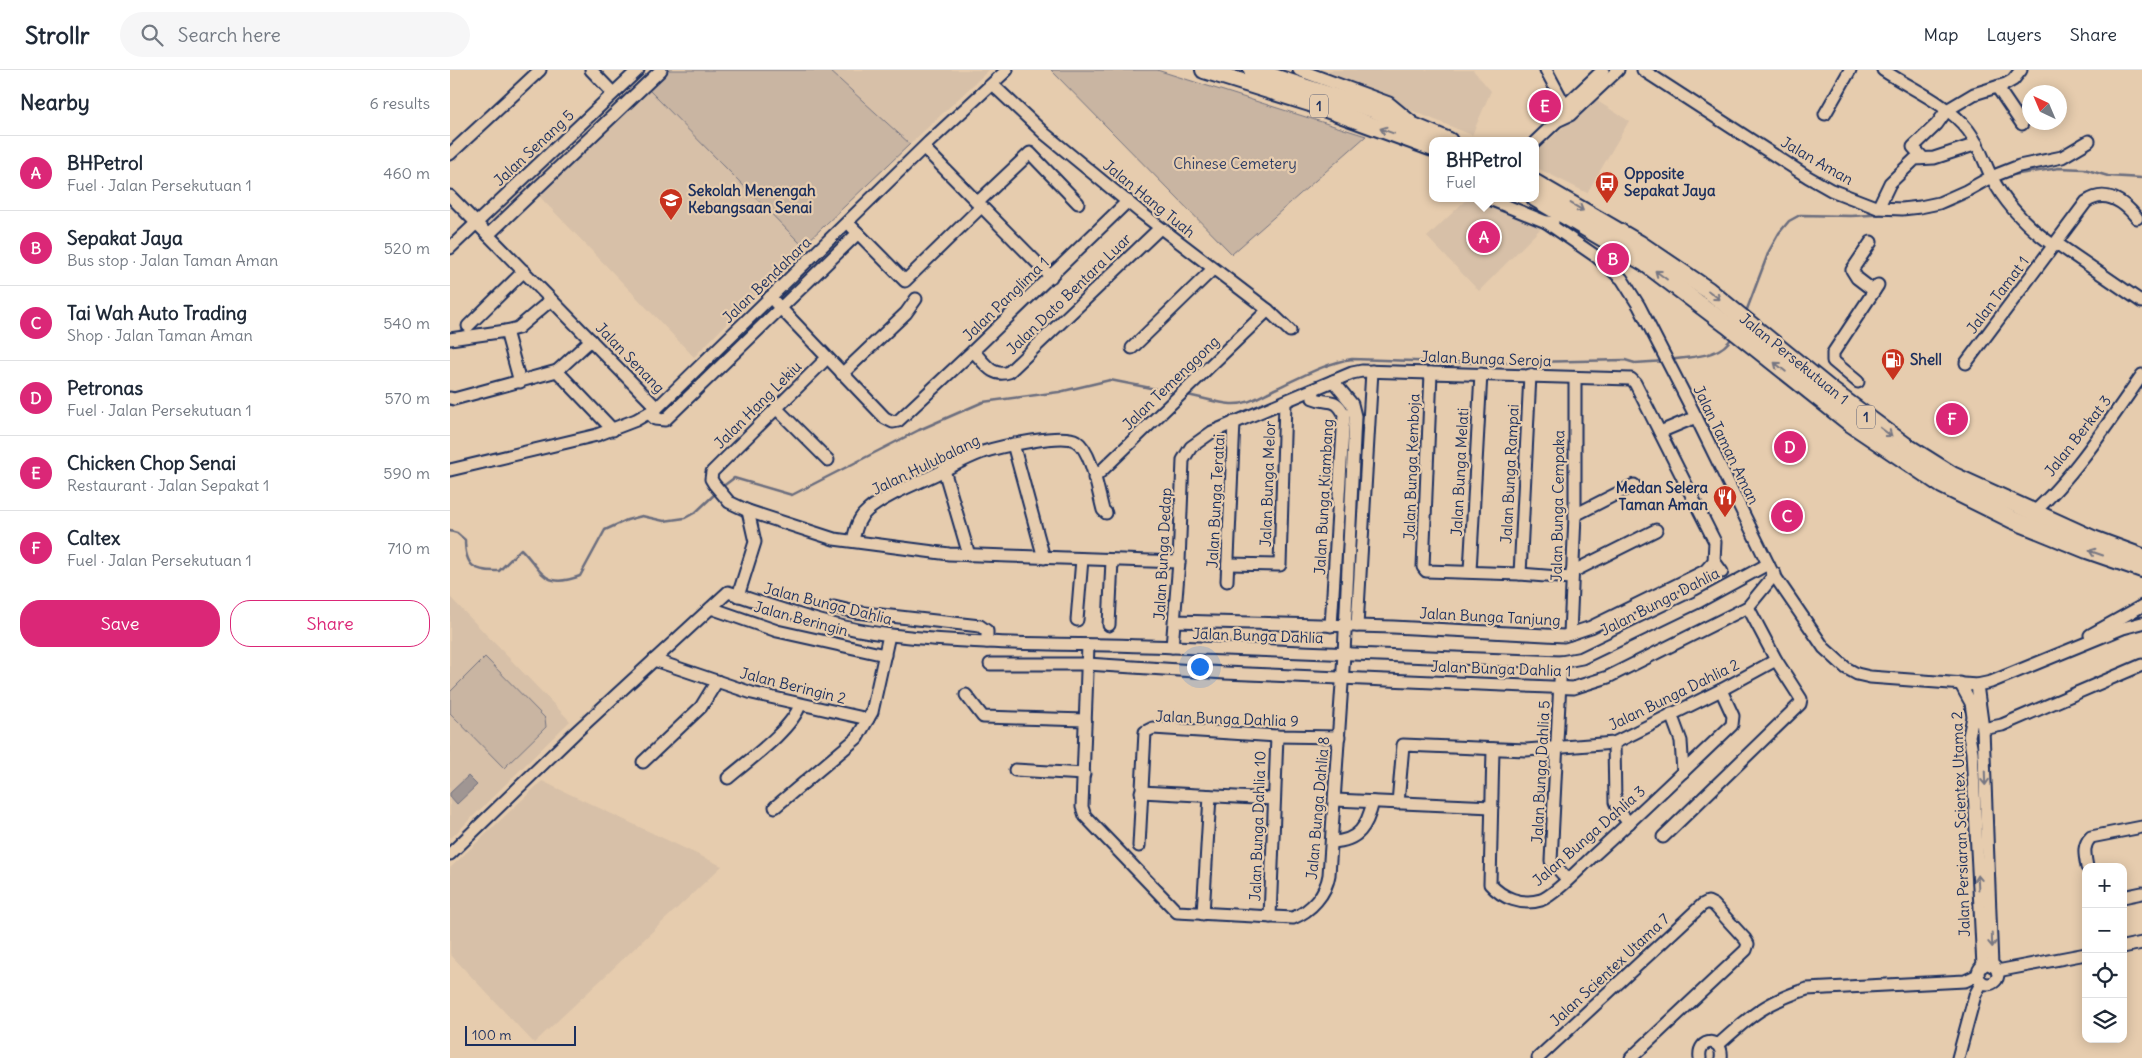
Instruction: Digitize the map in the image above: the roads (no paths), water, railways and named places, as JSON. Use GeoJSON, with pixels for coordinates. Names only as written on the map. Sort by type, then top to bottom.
{"type":"FeatureCollection","features":[{"type":"Feature","properties":{"kind":"highway","name":"1"},"geometry":{"type":"LineString","coordinates":[[1204,70],[1310,103],[1429,147]]}},
{"type":"Feature","properties":{"kind":"highway","name":"1"},"geometry":{"type":"LineString","coordinates":[[1252,70],[1375,110],[1440,137]]}},
{"type":"Feature","properties":{"kind":"highway","name":"Jalan Persekutuan 1"},"geometry":{"type":"LineString","coordinates":[[1539,185],[1640,244],[1749,332],[1906,446],[1952,475],[2093,540],[2140,566]]}},
{"type":"Feature","properties":{"kind":"highway","name":"Jalan Persekutuan 1"},"geometry":{"type":"LineString","coordinates":[[1539,200],[1645,263],[1731,318]]}},
{"type":"Feature","properties":{"kind":"highway","name":"Jalan Persekutuan 1"},"geometry":{"type":"LineString","coordinates":[[1749,332],[1850,423],[1942,485],[2013,520],[2087,550],[2140,566]]}},
{"type":"Feature","properties":{"kind":"street"},"geometry":{"type":"LineString","coordinates":[[450,154],[540,70]]}},
{"type":"Feature","properties":{"kind":"street"},"geometry":{"type":"LineString","coordinates":[[591,70],[613,93]]}},
{"type":"Feature","properties":{"kind":"street","name":"Jalan Senang 5"},"geometry":{"type":"LineString","coordinates":[[450,248],[638,70]]}},
{"type":"Feature","properties":{"kind":"street"},"geometry":{"type":"LineString","coordinates":[[488,235],[661,70]]}},
{"type":"Feature","properties":{"kind":"street","name":"Jalan Bendahara"},"geometry":{"type":"LineString","coordinates":[[653,410],[1007,70]]}},
{"type":"Feature","properties":{"kind":"street"},"geometry":{"type":"LineString","coordinates":[[1299,70],[1389,103],[1418,128]]}},
{"type":"Feature","properties":{"kind":"street"},"geometry":{"type":"LineString","coordinates":[[1546,70],[1568,110]]}},
{"type":"Feature","properties":{"kind":"street"},"geometry":{"type":"LineString","coordinates":[[1539,138],[1568,110],[1603,70]]}},
{"type":"Feature","properties":{"kind":"street"},"geometry":{"type":"LineString","coordinates":[[1568,110],[1618,70]]}},
{"type":"Feature","properties":{"kind":"street","name":"Jalan Aman"},"geometry":{"type":"LineString","coordinates":[[1643,70],[1824,186],[1842,195],[1878,208],[1902,209],[1939,203],[1991,177],[2019,166],[2062,157],[2088,141]]}},
{"type":"Feature","properties":{"kind":"street"},"geometry":{"type":"LineString","coordinates":[[1825,114],[1850,70]]}},
{"type":"Feature","properties":{"kind":"street"},"geometry":{"type":"LineString","coordinates":[[1883,70],[1947,110],[1967,128],[1977,144],[1991,177],[2029,227],[2054,246],[2059,245],[2072,252],[2142,302]]}},
{"type":"Feature","properties":{"kind":"street"},"geometry":{"type":"LineString","coordinates":[[1923,158],[1913,146],[1937,124],[1947,110],[1974,94],[2013,80],[2021,70]]}},
{"type":"Feature","properties":{"kind":"street","name":"Jalan Hang Tuah"},"geometry":{"type":"LineString","coordinates":[[993,85],[1045,134],[1160,228],[1268,310],[1290,331]]}},
{"type":"Feature","properties":{"kind":"street"},"geometry":{"type":"LineString","coordinates":[[1997,87],[2022,124]]}},
{"type":"Feature","properties":{"kind":"street"},"geometry":{"type":"LineString","coordinates":[[1878,208],[1890,183],[1915,159],[1934,158],[1977,144]]}},
{"type":"Feature","properties":{"kind":"street"},"geometry":{"type":"LineString","coordinates":[[924,148],[1051,277]]}},
{"type":"Feature","properties":{"kind":"street"},"geometry":{"type":"LineString","coordinates":[[848,222],[905,281],[1031,153],[1078,203]]}},
{"type":"Feature","properties":{"kind":"street","name":"Jalan Senang"},"geometry":{"type":"LineString","coordinates":[[450,196],[590,340],[653,410],[613,430],[450,470]]}},
{"type":"Feature","properties":{"kind":"street","name":"Jalan Tamat 1"},"geometry":{"type":"LineString","coordinates":[[1966,363],[2076,215],[2092,198],[2103,196],[2116,198],[2125,204],[2137,218]]}},
{"type":"Feature","properties":{"kind":"street","name":"Jalan Panglima 1"},"geometry":{"type":"LineString","coordinates":[[842,374],[885,418],[893,422],[903,418],[1128,201]]}},
{"type":"Feature","properties":{"kind":"street"},"geometry":{"type":"LineString","coordinates":[[1497,202],[1546,222],[1574,222]]}},
{"type":"Feature","properties":{"kind":"street","name":"Jalan Taman Aman"},"geometry":{"type":"LineString","coordinates":[[1546,222],[1597,257],[1622,279],[1639,306],[1696,417],[1768,564],[1824,648],[1846,668],[1857,674],[1870,676],[1977,685],[1991,682],[2142,623]]}},
{"type":"Feature","properties":{"kind":"street","name":"Jalan Dato Bentara Luar"},"geometry":{"type":"LineString","coordinates":[[973,351],[994,372],[1002,374],[1009,372],[1160,228]]}},
{"type":"Feature","properties":{"kind":"street"},"geometry":{"type":"LineString","coordinates":[[653,410],[655,420],[665,420],[858,233]]}},
{"type":"Feature","properties":{"kind":"street"},"geometry":{"type":"LineString","coordinates":[[1858,382],[1833,361],[1832,357],[1876,288],[1857,278],[1852,270],[1871,242]]}},
{"type":"Feature","properties":{"kind":"street"},"geometry":{"type":"LineString","coordinates":[[1132,348],[1213,269]]}},
{"type":"Feature","properties":{"kind":"street"},"geometry":{"type":"LineString","coordinates":[[468,326],[524,271]]}},
{"type":"Feature","properties":{"kind":"street"},"geometry":{"type":"LineString","coordinates":[[770,297],[842,374],[906,313],[916,298]]}},
{"type":"Feature","properties":{"kind":"street"},"geometry":{"type":"LineString","coordinates":[[450,339],[506,332],[521,326],[551,300]]}},
{"type":"Feature","properties":{"kind":"street","name":"Jalan Temenggong"},"geometry":{"type":"LineString","coordinates":[[1094,478],[1268,310]]}},
{"type":"Feature","properties":{"kind":"street"},"geometry":{"type":"LineString","coordinates":[[506,332],[520,382]]}},
{"type":"Feature","properties":{"kind":"street"},"geometry":{"type":"LineString","coordinates":[[450,398],[454,399],[557,371],[590,340]]}},
{"type":"Feature","properties":{"kind":"street","name":"Jalan Hang Lekiu"},"geometry":{"type":"LineString","coordinates":[[748,511],[729,502],[715,484],[776,408],[827,358]]}},
{"type":"Feature","properties":{"kind":"street"},"geometry":{"type":"LineString","coordinates":[[557,371],[613,430]]}},
{"type":"Feature","properties":{"kind":"street"},"geometry":{"type":"LineString","coordinates":[[1351,626],[1372,371]]}},
{"type":"Feature","properties":{"kind":"street","name":"Jalan Bunga Seroja"},"geometry":{"type":"LineString","coordinates":[[1183,462],[1191,447],[1212,432],[1314,391],[1352,373],[1372,371],[1631,379],[1635,383],[1715,542],[1714,561]]}},
{"type":"Feature","properties":{"kind":"street","name":"Jalan Bunga Kemboja"},"geometry":{"type":"LineString","coordinates":[[1431,373],[1423,562],[1426,571],[1470,572]]}},
{"type":"Feature","properties":{"kind":"street","name":"Jalan Bunga Melati"},"geometry":{"type":"LineString","coordinates":[[1470,572],[1481,374]]}},
{"type":"Feature","properties":{"kind":"street","name":"Jalan Bunga Rampai"},"geometry":{"type":"LineString","coordinates":[[1520,574],[1530,375]]}},
{"type":"Feature","properties":{"kind":"street","name":"Jalan Berkat 3"},"geometry":{"type":"LineString","coordinates":[[2034,512],[2044,503],[2084,454],[2142,375]]}},
{"type":"Feature","properties":{"kind":"street","name":"Jalan Bunga Cempaka"},"geometry":{"type":"LineString","coordinates":[[1570,634],[1575,515],[1575,378]]}},
{"type":"Feature","properties":{"kind":"street"},"geometry":{"type":"LineString","coordinates":[[1333,381],[1352,404],[1355,416],[1351,626]]}},
{"type":"Feature","properties":{"kind":"street","name":"Jalan Bunga Kiambang"},"geometry":{"type":"LineString","coordinates":[[1314,391],[1313,398],[1319,401],[1334,401],[1340,405],[1344,414],[1331,626]]}},
{"type":"Feature","properties":{"kind":"street","name":"Jalan Bunga Melor"},"geometry":{"type":"LineString","coordinates":[[1228,564],[1280,565],[1285,403]]}},
{"type":"Feature","properties":{"kind":"street"},"geometry":{"type":"LineString","coordinates":[[776,408],[828,460]]}},
{"type":"Feature","properties":{"kind":"street"},"geometry":{"type":"LineString","coordinates":[[1660,432],[1696,417]]}},
{"type":"Feature","properties":{"kind":"street","name":"Jalan Bunga Teratai"},"geometry":{"type":"LineString","coordinates":[[1227,581],[1234,422]]}},
{"type":"Feature","properties":{"kind":"street","name":"Jalan Hulubalang"},"geometry":{"type":"LineString","coordinates":[[853,540],[857,524],[868,510],[887,498],[981,453],[1013,444],[1072,438],[1086,452],[1094,478]]}},
{"type":"Feature","properties":{"kind":"street"},"geometry":{"type":"LineString","coordinates":[[1013,444],[1044,558]]}},
{"type":"Feature","properties":{"kind":"street","name":"Jalan Bunga Dedap"},"geometry":{"type":"LineString","coordinates":[[1172,647],[1179,562],[1183,462]]}},
{"type":"Feature","properties":{"kind":"street"},"geometry":{"type":"LineString","coordinates":[[944,470],[970,555]]}},
{"type":"Feature","properties":{"kind":"street"},"geometry":{"type":"LineString","coordinates":[[1094,478],[1103,510],[1106,513]]}},
{"type":"Feature","properties":{"kind":"street"},"geometry":{"type":"LineString","coordinates":[[1575,515],[1634,485]]}},
{"type":"Feature","properties":{"kind":"street"},"geometry":{"type":"LineString","coordinates":[[450,854],[575,733],[725,594],[734,595],[754,542],[748,511],[834,539],[949,554],[1179,562]]}},
{"type":"Feature","properties":{"kind":"street"},"geometry":{"type":"LineString","coordinates":[[1470,572],[1571,575],[1656,530]]}},
{"type":"Feature","properties":{"kind":"street"},"geometry":{"type":"LineString","coordinates":[[1077,620],[1082,559]]}},
{"type":"Feature","properties":{"kind":"street"},"geometry":{"type":"LineString","coordinates":[[1109,625],[1112,560]]}},
{"type":"Feature","properties":{"kind":"street"},"geometry":{"type":"LineString","coordinates":[[1714,561],[1722,572]]}},
{"type":"Feature","properties":{"kind":"street","name":"Jalan Bunga Tanjung"},"geometry":{"type":"LineString","coordinates":[[1175,621],[1351,626],[1564,636],[1592,627],[1705,571],[1714,561]]}},
{"type":"Feature","properties":{"kind":"street","name":"Jalan Bunga Dahlia"},"geometry":{"type":"LineString","coordinates":[[734,595],[780,611],[889,635],[987,642],[1562,662],[1582,658],[1700,601],[1768,564]]}},
{"type":"Feature","properties":{"kind":"street","name":"Jalan Bunga Dahlia 1"},"geometry":{"type":"LineString","coordinates":[[990,664],[1087,664],[1560,688],[1583,685],[1608,677],[1748,607],[1774,574]]}},
{"type":"Feature","properties":{"kind":"street","name":"Jalan Taman Aman"},"geometry":{"type":"LineString","coordinates":[[2054,656],[2142,606]]}},
{"type":"Feature","properties":{"kind":"street"},"geometry":{"type":"LineString","coordinates":[[834,607],[855,612],[980,626],[987,631],[987,642]]}},
{"type":"Feature","properties":{"kind":"street"},"geometry":{"type":"LineString","coordinates":[[1663,837],[1800,704],[1801,698],[1776,660],[1748,607]]}},
{"type":"Feature","properties":{"kind":"street","name":"Jalan Beringin"},"geometry":{"type":"LineString","coordinates":[[711,608],[777,630],[885,655]]}},
{"type":"Feature","properties":{"kind":"street","name":"Jalan Bunga Dahlia 8"},"geometry":{"type":"LineString","coordinates":[[1088,645],[1082,807],[1085,816],[1177,912],[1293,918],[1319,899],[1327,887],[1332,842],[1344,654],[1351,626]]}},
{"type":"Feature","properties":{"kind":"street"},"geometry":{"type":"LineString","coordinates":[[775,807],[857,738],[872,712],[889,635]]}},
{"type":"Feature","properties":{"kind":"street","name":"Jalan Beringin 2"},"geometry":{"type":"LineString","coordinates":[[654,660],[752,693],[868,719]]}},
{"type":"Feature","properties":{"kind":"street","name":"Jalan Bunga Dahlia 2"},"geometry":{"type":"LineString","coordinates":[[1398,803],[1402,745],[1556,749],[1614,743],[1721,690],[1776,660]]}},
{"type":"Feature","properties":{"kind":"street","name":"Jalan Bunga Dahlia 5"},"geometry":{"type":"LineString","coordinates":[[1562,662],[1551,861],[1567,879]]}},
{"type":"Feature","properties":{"kind":"street"},"geometry":{"type":"LineString","coordinates":[[1972,752],[1975,739],[1983,729],[2002,725],[2142,665]]}},
{"type":"Feature","properties":{"kind":"street"},"geometry":{"type":"LineString","coordinates":[[643,762],[701,707],[718,681]]}},
{"type":"Feature","properties":{"kind":"street","name":"Jalan Persiaran Scientex Utama 2"},"geometry":{"type":"LineString","coordinates":[[1960,683],[1971,703],[1973,717],[1969,736],[1972,752],[1986,972]]}},
{"type":"Feature","properties":{"kind":"street","name":"Jalan Persiaran Scientex Utama 2"},"geometry":{"type":"LineString","coordinates":[[1977,685],[1983,729],[1986,972]]}},
{"type":"Feature","properties":{"kind":"street","name":"Jalan Bunga Dahlia 3"},"geometry":{"type":"LineString","coordinates":[[1493,748],[1490,884],[1499,894],[1512,900],[1531,902],[1549,896],[1684,772],[1732,725],[1733,716],[1721,690]]}},
{"type":"Feature","properties":{"kind":"street"},"geometry":{"type":"LineString","coordinates":[[966,695],[983,717],[1085,720]]}},
{"type":"Feature","properties":{"kind":"street"},"geometry":{"type":"LineString","coordinates":[[728,778],[788,725],[797,714],[800,704]]}},
{"type":"Feature","properties":{"kind":"street"},"geometry":{"type":"LineString","coordinates":[[1671,714],[1681,741],[1684,772]]}},
{"type":"Feature","properties":{"kind":"street","name":"Jalan Bunga Dahlia 9"},"geometry":{"type":"LineString","coordinates":[[1141,792],[1145,732],[1153,728],[1277,736],[1339,736]]}},
{"type":"Feature","properties":{"kind":"street","name":"Jalan Bunga Dahlia 10"},"geometry":{"type":"LineString","coordinates":[[1270,917],[1277,736]]}},
{"type":"Feature","properties":{"kind":"street"},"geometry":{"type":"LineString","coordinates":[[1614,743],[1615,802],[1628,823]]}},
{"type":"Feature","properties":{"kind":"street"},"geometry":{"type":"LineString","coordinates":[[1015,770],[1084,774]]}},
{"type":"Feature","properties":{"kind":"street"},"geometry":{"type":"LineString","coordinates":[[1139,846],[1141,792],[1274,800]]}},
{"type":"Feature","properties":{"kind":"street"},"geometry":{"type":"LineString","coordinates":[[1202,914],[1210,796]]}},
{"type":"Feature","properties":{"kind":"street"},"geometry":{"type":"LineString","coordinates":[[1335,800],[1492,807]]}},
{"type":"Feature","properties":{"kind":"street"},"geometry":{"type":"LineString","coordinates":[[1332,842],[1350,840],[1361,831],[1371,812],[1373,802]]}},
{"type":"Feature","properties":{"kind":"street"},"geometry":{"type":"LineString","coordinates":[[2087,863],[2085,845],[2091,837],[2142,827]]}},
{"type":"Feature","properties":{"kind":"street"},"geometry":{"type":"LineString","coordinates":[[2127,896],[2142,893]]}},
{"type":"Feature","properties":{"kind":"street","name":"Jalan Scientex Utama 7"},"geometry":{"type":"LineString","coordinates":[[1538,1058],[1702,905],[1708,902],[1714,904],[1745,939],[1748,944],[1746,950],[1631,1058]]}},
{"type":"Feature","properties":{"kind":"street"},"geometry":{"type":"LineString","coordinates":[[2127,946],[2142,944]]}},
{"type":"Feature","properties":{"kind":"street"},"geometry":{"type":"LineString","coordinates":[[1718,1045],[1764,1006],[1786,995],[1807,989],[1965,981],[1986,972],[2082,955]]}},
{"type":"Feature","properties":{"kind":"street"},"geometry":{"type":"LineString","coordinates":[[1958,1058],[1975,994],[1986,972]]}},
{"type":"Feature","properties":{"kind":"street"},"geometry":{"type":"LineString","coordinates":[[1700,1058],[1702,1046],[1712,1042],[1722,1050],[1722,1058]]}},
{"type":"Feature","properties":{"kind":"waterway"},"geometry":{"type":"LineString","coordinates":[[2012,175],[2059,168],[2084,169],[2108,176],[2142,178]]}},
{"type":"Feature","properties":{"kind":"waterway"},"geometry":{"type":"LineString","coordinates":[[1920,212],[1948,206],[1991,184]]}},
{"type":"Feature","properties":{"kind":"waterway"},"geometry":{"type":"LineString","coordinates":[[1746,312],[1769,251],[1779,233],[1789,221],[1800,215],[1851,216],[1890,214]]}},
{"type":"Feature","properties":{"kind":"waterway"},"geometry":{"type":"LineString","coordinates":[[1670,360],[1705,355],[1721,349],[1732,337]]}},
{"type":"Feature","properties":{"kind":"waterway"},"geometry":{"type":"LineString","coordinates":[[1186,395],[1225,403],[1244,403],[1304,375],[1352,359],[1477,363],[1625,360],[1635,363],[1665,361]]}},
{"type":"Feature","properties":{"kind":"waterway"},"geometry":{"type":"LineString","coordinates":[[722,487],[734,478],[792,495],[919,430],[983,402],[1059,392],[1110,380],[1176,393]]}},
{"type":"Feature","properties":{"kind":"waterway"},"geometry":{"type":"LineString","coordinates":[[450,531],[457,533],[465,540],[465,549],[469,561],[477,568],[499,571],[521,549],[545,576],[558,581],[568,580],[580,576],[605,530],[627,520],[642,516],[664,521],[685,518],[696,512],[716,493]]}},
{"type":"Feature","properties":{"kind":"place","name":"Chicken Chop Senai"},"geometry":{"type":"Point","coordinates":[1545,106]}},
{"type":"Feature","properties":{"kind":"place","name":"Opposite Sepakat Jaya"},"geometry":{"type":"Point","coordinates":[1607,204]}},
{"type":"Feature","properties":{"kind":"place","name":"Sekolah Menengah Kebangsaan Senai"},"geometry":{"type":"Point","coordinates":[671,221]}},
{"type":"Feature","properties":{"kind":"place","name":"BHPetrol"},"geometry":{"type":"Point","coordinates":[1484,237]}},
{"type":"Feature","properties":{"kind":"place","name":"Sepakat Jaya"},"geometry":{"type":"Point","coordinates":[1613,259]}},
{"type":"Feature","properties":{"kind":"place","name":"Shell"},"geometry":{"type":"Point","coordinates":[1893,381]}},
{"type":"Feature","properties":{"kind":"place","name":"Caltex"},"geometry":{"type":"Point","coordinates":[1952,419]}},
{"type":"Feature","properties":{"kind":"place","name":"Petronas"},"geometry":{"type":"Point","coordinates":[1790,447]}},
{"type":"Feature","properties":{"kind":"place","name":"Tai Wah Auto Trading"},"geometry":{"type":"Point","coordinates":[1787,516]}},
{"type":"Feature","properties":{"kind":"place","name":"Medan Selera Taman Aman"},"geometry":{"type":"Point","coordinates":[1725,518]}},
{"type":"Feature","properties":{"kind":"park label","name":"Chinese Cemetery"},"geometry":{"type":"Point","coordinates":[1235,164]}}]}
